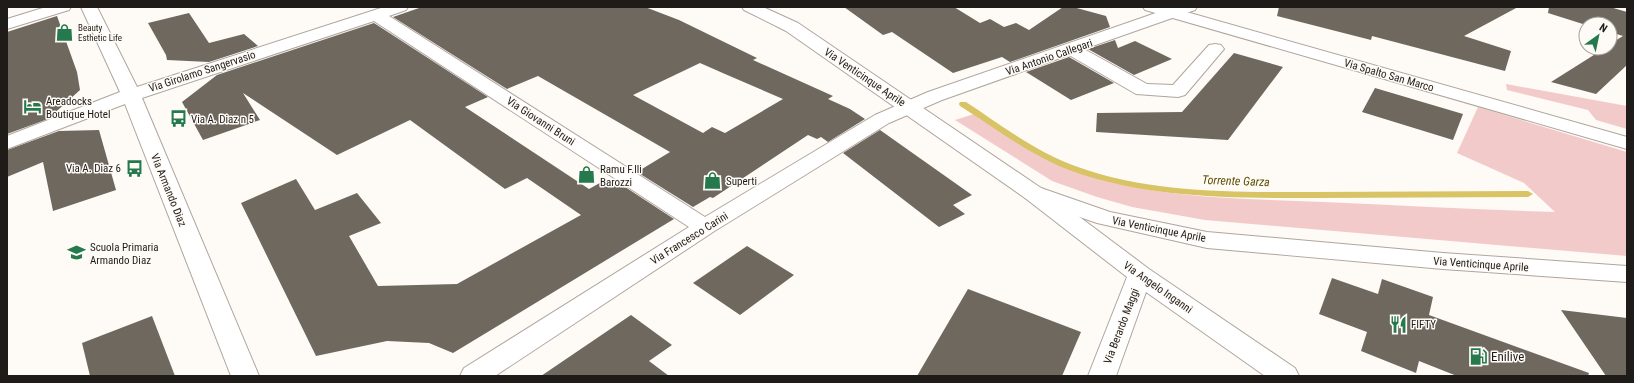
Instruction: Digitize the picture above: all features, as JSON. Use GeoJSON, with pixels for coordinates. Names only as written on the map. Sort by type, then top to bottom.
{"type":"FeatureCollection","features":[{"type":"Feature","properties":{"kind":"street"},"geometry":{"type":"LineString","coordinates":[[7,15],[33,7]]}},
{"type":"Feature","properties":{"kind":"street"},"geometry":{"type":"LineString","coordinates":[[7,24],[63,7]]}},
{"type":"Feature","properties":{"kind":"street","name":"Via Armando Diaz"},"geometry":{"type":"LineString","coordinates":[[89,7],[131,95],[245,376]]}},
{"type":"Feature","properties":{"kind":"street","name":"Via Girolamo Sangervasio"},"geometry":{"type":"LineString","coordinates":[[7,142],[131,95],[400,7]]}},
{"type":"Feature","properties":{"kind":"street","name":"Via Venticinque Aprile"},"geometry":{"type":"LineString","coordinates":[[750,7],[792,26],[1033,193],[1104,218],[1207,240],[1443,261],[1627,274]]}},
{"type":"Feature","properties":{"kind":"street","name":"Via Spalto San Marco"},"geometry":{"type":"LineString","coordinates":[[1151,7],[1182,10],[1627,142]]}},
{"type":"Feature","properties":{"kind":"street","name":"Via Antonio Callegari"},"geometry":{"type":"LineString","coordinates":[[908,106],[1182,10]]}},
{"type":"Feature","properties":{"kind":"street","name":"Via Giovanni Bruni"},"geometry":{"type":"LineString","coordinates":[[376,15],[705,227]]}},
{"type":"Feature","properties":{"kind":"street"},"geometry":{"type":"LineString","coordinates":[[1071,49],[1144,90],[1178,90],[1215,49]]}},
{"type":"Feature","properties":{"kind":"street","name":"Via Francesco Carini"},"geometry":{"type":"LineString","coordinates":[[474,376],[705,227],[882,119],[908,106]]}},
{"type":"Feature","properties":{"kind":"street","name":"Via Angelo Inganni"},"geometry":{"type":"LineString","coordinates":[[1033,193],[1140,275],[1285,376]]}},
{"type":"Feature","properties":{"kind":"street","name":"Via Berardo Maggi"},"geometry":{"type":"LineString","coordinates":[[1102,376],[1140,275]]}},
{"type":"Feature","properties":{"kind":"shaded area"},"geometry":{"type":"Polygon","coordinates":[[[1506,84],[1627,106],[1627,129],[1596,120],[1588,110],[1507,90],[1506,84]]]}},
{"type":"Feature","properties":{"kind":"shaded area"},"geometry":{"type":"Polygon","coordinates":[[[1478,107],[1627,152],[1627,256],[1205,220],[1132,207],[1097,197],[1052,181],[955,120],[974,114],[1021,144],[1057,164],[1100,179],[1131,187],[1163,192],[1227,198],[1555,212],[1524,183],[1457,153],[1478,107]]]}},
{"type":"Feature","properties":{"kind":"building"},"geometry":{"type":"Polygon","coordinates":[[[422,7],[645,7],[679,20],[757,58],[753,60],[833,96],[828,99],[850,109],[865,119],[828,142],[821,137],[817,139],[808,135],[713,198],[710,197],[693,207],[637,172],[670,152],[538,76],[507,89],[393,17],[422,7]],[[700,63],[633,95],[703,133],[712,127],[725,133],[783,99],[700,63]]]}},
{"type":"Feature","properties":{"kind":"building"},"geometry":{"type":"Polygon","coordinates":[[[844,7],[954,7],[980,23],[990,19],[1004,27],[1016,23],[1029,30],[1063,7],[1073,7],[1106,16],[1110,27],[1010,62],[1002,57],[953,73],[892,32],[883,35],[844,7]]]}},
{"type":"Feature","properties":{"kind":"building"},"geometry":{"type":"Polygon","coordinates":[[[1279,7],[1518,7],[1464,36],[1511,51],[1505,71],[1372,36],[1371,40],[1277,16],[1279,7]]]}},
{"type":"Feature","properties":{"kind":"building"},"geometry":{"type":"Polygon","coordinates":[[[1549,7],[1610,7],[1627,12],[1627,65],[1596,94],[1551,82],[1592,56],[1618,56],[1618,39],[1623,36],[1618,34],[1618,16],[1578,16],[1578,22],[1548,13],[1549,7]]]}},
{"type":"Feature","properties":{"kind":"building"},"geometry":{"type":"Polygon","coordinates":[[[189,13],[209,43],[244,34],[258,46],[209,62],[167,60],[166,55],[148,23],[189,13]]]}},
{"type":"Feature","properties":{"kind":"building"},"geometry":{"type":"Polygon","coordinates":[[[57,16],[77,72],[80,90],[48,119],[7,134],[7,32],[57,16]]]}},
{"type":"Feature","properties":{"kind":"building"},"geometry":{"type":"Polygon","coordinates":[[[374,23],[488,97],[465,107],[589,189],[607,179],[616,185],[619,183],[674,219],[453,353],[429,343],[387,341],[316,356],[241,203],[296,179],[315,210],[357,193],[381,223],[349,236],[378,286],[457,284],[581,215],[527,178],[505,189],[410,120],[337,155],[243,93],[260,120],[203,140],[182,102],[217,75],[374,23]]]}},
{"type":"Feature","properties":{"kind":"building"},"geometry":{"type":"Polygon","coordinates":[[[1115,40],[1118,48],[1135,41],[1172,59],[1134,75],[1088,49],[1115,40]]]}},
{"type":"Feature","properties":{"kind":"building"},"geometry":{"type":"Polygon","coordinates":[[[1234,53],[1283,67],[1228,140],[1096,132],[1097,113],[1182,112],[1234,53]]]}},
{"type":"Feature","properties":{"kind":"building"},"geometry":{"type":"Polygon","coordinates":[[[1069,57],[1114,83],[1071,100],[1026,72],[1069,57]]]}},
{"type":"Feature","properties":{"kind":"building"},"geometry":{"type":"Polygon","coordinates":[[[1375,88],[1463,114],[1453,140],[1362,112],[1375,88]]]}},
{"type":"Feature","properties":{"kind":"building"},"geometry":{"type":"Polygon","coordinates":[[[99,130],[116,190],[53,211],[43,162],[7,177],[7,150],[59,131],[99,130]]]}},
{"type":"Feature","properties":{"kind":"building"},"geometry":{"type":"Polygon","coordinates":[[[880,130],[972,195],[953,205],[965,214],[939,227],[843,153],[880,130]]]}},
{"type":"Feature","properties":{"kind":"building"},"geometry":{"type":"Polygon","coordinates":[[[747,246],[794,275],[740,315],[693,283],[747,246]]]}},
{"type":"Feature","properties":{"kind":"building"},"geometry":{"type":"Polygon","coordinates":[[[1332,278],[1378,294],[1382,279],[1433,297],[1429,315],[1589,373],[1588,376],[1457,376],[1419,361],[1416,373],[1361,351],[1367,332],[1319,314],[1332,278]]]}},
{"type":"Feature","properties":{"kind":"building"},"geometry":{"type":"Polygon","coordinates":[[[968,289],[1081,332],[1062,376],[917,376],[968,289]]]}},
{"type":"Feature","properties":{"kind":"building"},"geometry":{"type":"Polygon","coordinates":[[[1561,310],[1627,318],[1627,376],[1606,376],[1561,310]]]}},
{"type":"Feature","properties":{"kind":"building"},"geometry":{"type":"Polygon","coordinates":[[[631,315],[672,345],[649,361],[669,376],[541,376],[631,315]]]}},
{"type":"Feature","properties":{"kind":"building"},"geometry":{"type":"Polygon","coordinates":[[[152,316],[175,376],[90,376],[82,343],[152,316]]]}},
{"type":"Feature","properties":{"kind":"waterway","name":"Torrente Garza"},"geometry":{"type":"LineString","coordinates":[[963,104],[1043,155],[1072,168],[1132,184],[1163,189],[1226,194],[1289,195],[1528,194]]}},
{"type":"Feature","properties":{"kind":"place","name":"Beauty Esthetic Life"},"geometry":{"type":"Point","coordinates":[65,33]}},
{"type":"Feature","properties":{"kind":"place","name":"Areadocks Boutique Hotel"},"geometry":{"type":"Point","coordinates":[33,107]}},
{"type":"Feature","properties":{"kind":"place","name":"Via A. Diaz n 5"},"geometry":{"type":"Point","coordinates":[178,119]}},
{"type":"Feature","properties":{"kind":"place","name":"Via A. Diaz 6"},"geometry":{"type":"Point","coordinates":[134,168]}},
{"type":"Feature","properties":{"kind":"place","name":"Ramu F.lli Barozzi"},"geometry":{"type":"Point","coordinates":[587,175]}},
{"type":"Feature","properties":{"kind":"place","name":"Superti"},"geometry":{"type":"Point","coordinates":[713,181]}},
{"type":"Feature","properties":{"kind":"place","name":"Scuola Primaria Armando Diaz"},"geometry":{"type":"Point","coordinates":[77,253]}},
{"type":"Feature","properties":{"kind":"place","name":"FIFTY"},"geometry":{"type":"Point","coordinates":[1398,324]}},
{"type":"Feature","properties":{"kind":"place","name":"Enilive"},"geometry":{"type":"Point","coordinates":[1478,356]}}]}
